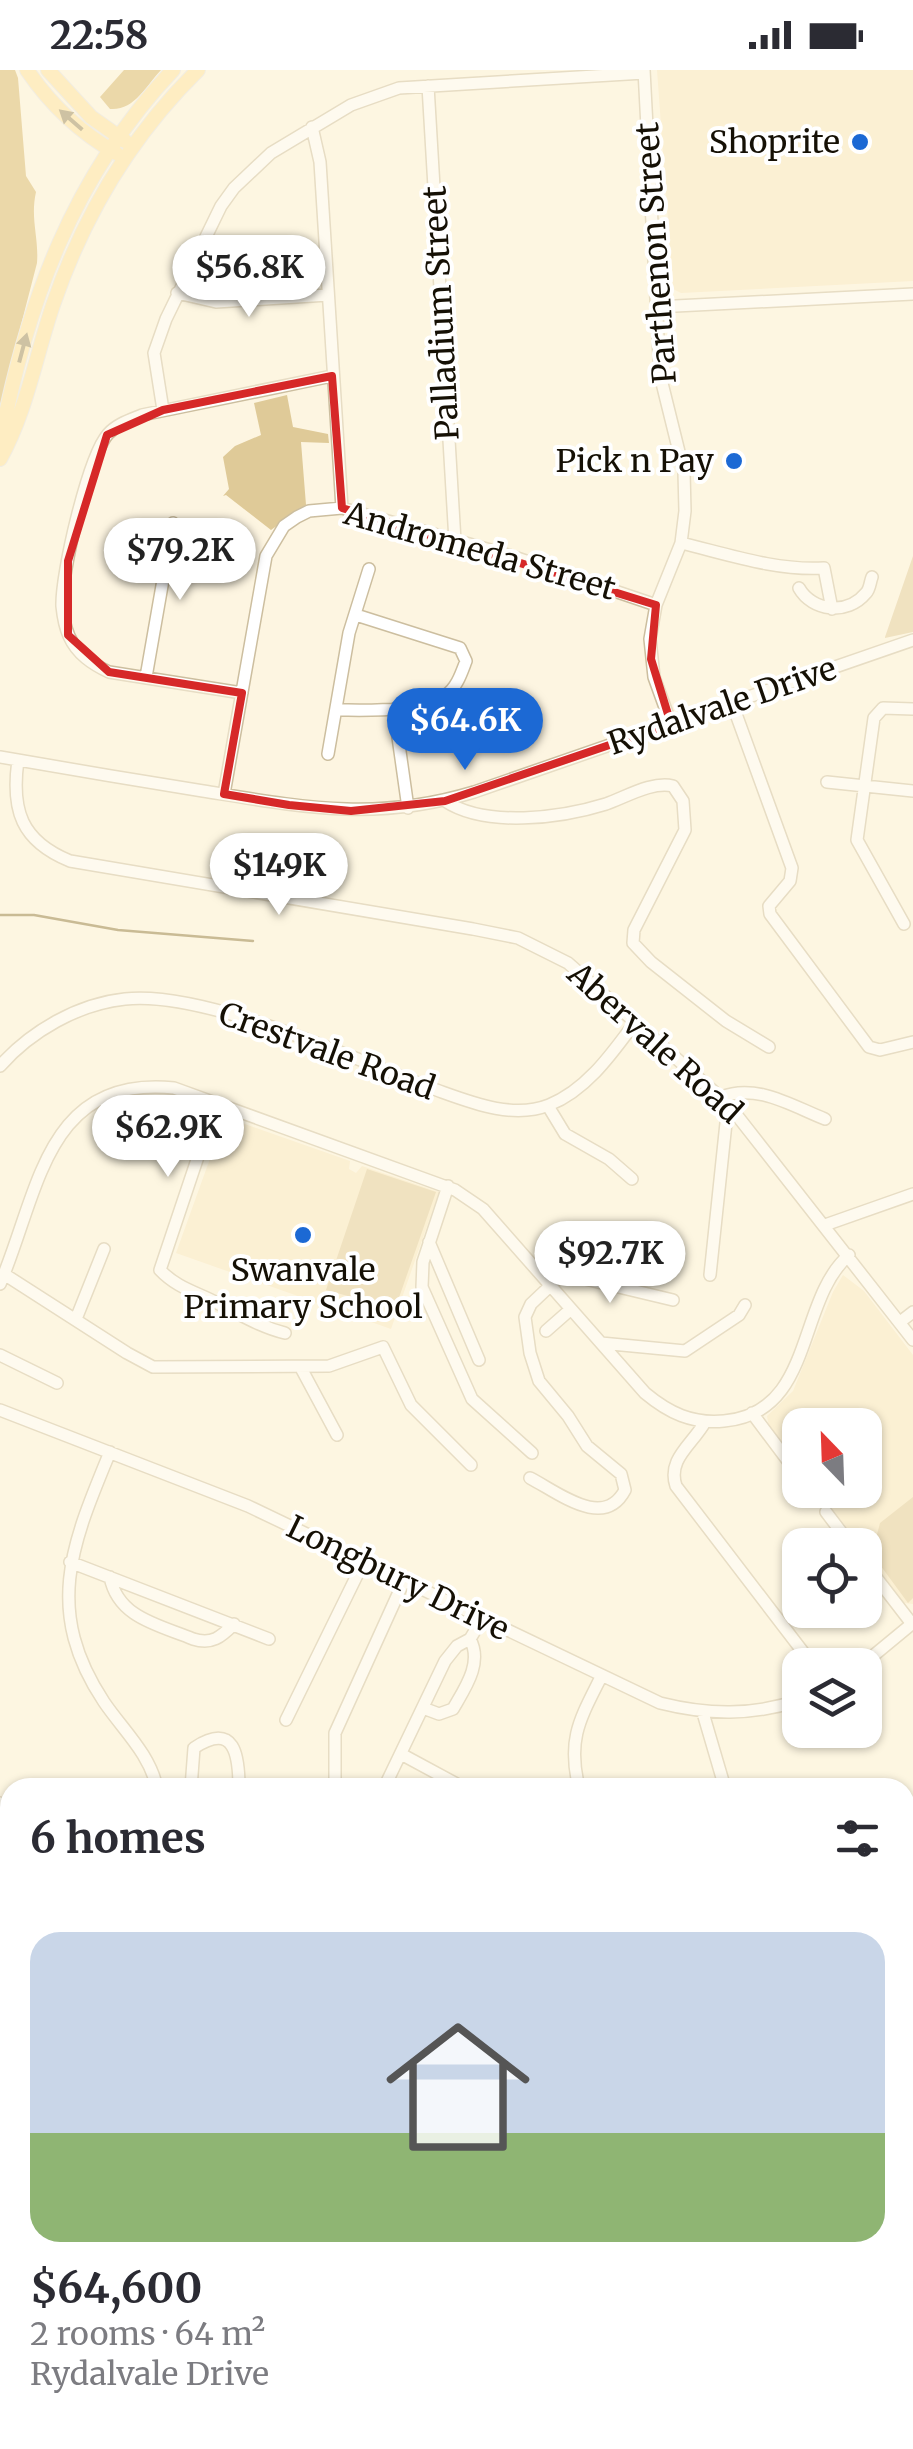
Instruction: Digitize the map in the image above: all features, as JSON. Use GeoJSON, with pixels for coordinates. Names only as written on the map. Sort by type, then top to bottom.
{"type":"FeatureCollection","features":[{"type":"Feature","properties":{"kind":"main road"},"geometry":{"type":"LineString","coordinates":[[27,70],[68,118],[130,152]]}},
{"type":"Feature","properties":{"kind":"main road"},"geometry":{"type":"LineString","coordinates":[[48,70],[113,142]]}},
{"type":"Feature","properties":{"kind":"main road"},"geometry":{"type":"LineString","coordinates":[[0,443],[45,275],[69,218],[113,142],[173,70]]}},
{"type":"Feature","properties":{"kind":"main road"},"geometry":{"type":"LineString","coordinates":[[0,459],[80,236],[110,178],[198,70]]}},
{"type":"Feature","properties":{"kind":"main road"},"geometry":{"type":"LineString","coordinates":[[91,117],[120,122],[142,105]]}},
{"type":"Feature","properties":{"kind":"street"},"geometry":{"type":"LineString","coordinates":[[163,410],[154,353],[177,294],[209,225],[234,188],[271,153],[374,95],[476,76],[644,72]]}},
{"type":"Feature","properties":{"kind":"street","name":"Parthenon Street"},"geometry":{"type":"LineString","coordinates":[[644,72],[662,390],[684,472],[681,543],[656,605],[650,639],[654,677],[671,724]]}},
{"type":"Feature","properties":{"kind":"street","name":"Palladium Street"},"geometry":{"type":"LineString","coordinates":[[428,86],[455,541]]}},
{"type":"Feature","properties":{"kind":"street"},"geometry":{"type":"LineString","coordinates":[[312,127],[320,162],[342,508]]}},
{"type":"Feature","properties":{"kind":"street"},"geometry":{"type":"LineString","coordinates":[[177,294],[216,302],[328,295]]}},
{"type":"Feature","properties":{"kind":"street"},"geometry":{"type":"LineString","coordinates":[[656,307],[913,294]]}},
{"type":"Feature","properties":{"kind":"street"},"geometry":{"type":"LineString","coordinates":[[242,692],[109,672],[76,648],[64,622],[63,588],[88,478],[98,448],[119,425],[163,410],[332,376]]}},
{"type":"Feature","properties":{"kind":"street","name":"Andromeda Street"},"geometry":{"type":"LineString","coordinates":[[224,794],[259,587],[273,540],[284,526],[309,512],[342,508],[573,576],[656,605]]}},
{"type":"Feature","properties":{"kind":"street"},"geometry":{"type":"LineString","coordinates":[[146,677],[173,522]]}},
{"type":"Feature","properties":{"kind":"street"},"geometry":{"type":"LineString","coordinates":[[681,543],[754,561],[824,568],[832,609]]}},
{"type":"Feature","properties":{"kind":"street"},"geometry":{"type":"LineString","coordinates":[[328,754],[349,633],[369,569]]}},
{"type":"Feature","properties":{"kind":"street"},"geometry":{"type":"LineString","coordinates":[[798,588],[805,599],[832,609],[866,594],[872,577]]}},
{"type":"Feature","properties":{"kind":"street"},"geometry":{"type":"LineString","coordinates":[[337,710],[394,710],[441,699],[461,675],[466,662],[463,652],[356,615]]}},
{"type":"Feature","properties":{"kind":"street","name":"Rydalvale Drive"},"geometry":{"type":"LineString","coordinates":[[0,758],[330,810],[408,808],[445,801],[913,640]]}},
{"type":"Feature","properties":{"kind":"street"},"geometry":{"type":"LineString","coordinates":[[732,702],[792,868],[790,881],[772,900],[770,914],[869,1046],[880,1050],[913,1042]]}},
{"type":"Feature","properties":{"kind":"street"},"geometry":{"type":"LineString","coordinates":[[904,924],[857,840],[878,712],[890,706],[913,708]]}},
{"type":"Feature","properties":{"kind":"street"},"geometry":{"type":"LineString","coordinates":[[394,710],[408,808]]}},
{"type":"Feature","properties":{"kind":"street","name":"Abervale Road"},"geometry":{"type":"LineString","coordinates":[[18,760],[17,808],[34,838],[58,856],[93,866],[518,938],[568,963],[725,1100],[913,1340]]}},
{"type":"Feature","properties":{"kind":"street"},"geometry":{"type":"LineString","coordinates":[[827,782],[913,791]]}},
{"type":"Feature","properties":{"kind":"street"},"geometry":{"type":"LineString","coordinates":[[445,801],[473,814],[543,817],[586,810],[658,786],[673,786],[682,801],[685,830],[634,930],[633,943],[726,1021],[770,1047]]}},
{"type":"Feature","properties":{"kind":"street","name":"Crestvale Road"},"geometry":{"type":"LineString","coordinates":[[0,1066],[30,1038],[74,1013],[110,1002],[148,998],[205,1008],[284,1033],[476,1104],[527,1110],[548,1106]]}},
{"type":"Feature","properties":{"kind":"street"},"geometry":{"type":"LineString","coordinates":[[632,1179],[609,1159],[565,1134],[548,1106],[571,1094],[594,1072],[636,1021]]}},
{"type":"Feature","properties":{"kind":"street"},"geometry":{"type":"LineString","coordinates":[[471,1465],[424,1421],[404,1390],[386,1350],[375,1348],[347,1362],[301,1368],[153,1367],[2,1279],[52,1144],[80,1110],[101,1096],[137,1086],[174,1088],[448,1186],[483,1209],[660,1406],[704,1422],[732,1420],[752,1413],[778,1394],[791,1376],[829,1278],[848,1255]]}},
{"type":"Feature","properties":{"kind":"street"},"geometry":{"type":"LineString","coordinates":[[710,1274],[725,1100],[744,1090],[825,1119]]}},
{"type":"Feature","properties":{"kind":"street"},"geometry":{"type":"LineString","coordinates":[[216,1104],[160,1270],[180,1287],[215,1301],[254,1324],[285,1333]]}},
{"type":"Feature","properties":{"kind":"street"},"geometry":{"type":"LineString","coordinates":[[448,1186],[423,1262],[422,1287],[462,1382],[478,1406],[532,1453]]}},
{"type":"Feature","properties":{"kind":"street"},"geometry":{"type":"LineString","coordinates":[[825,1224],[913,1194]]}},
{"type":"Feature","properties":{"kind":"street"},"geometry":{"type":"LineString","coordinates":[[429,1242],[479,1360]]}},
{"type":"Feature","properties":{"kind":"street"},"geometry":{"type":"LineString","coordinates":[[76,1319],[104,1249]]}},
{"type":"Feature","properties":{"kind":"street"},"geometry":{"type":"LineString","coordinates":[[530,1478],[592,1510],[615,1505],[625,1490],[621,1474],[581,1439],[539,1381],[525,1316],[531,1304],[548,1284],[582,1278],[673,1300]]}},
{"type":"Feature","properties":{"kind":"street"},"geometry":{"type":"LineString","coordinates":[[601,1343],[686,1351],[739,1316],[745,1305]]}},
{"type":"Feature","properties":{"kind":"street"},"geometry":{"type":"LineString","coordinates":[[546,1331],[571,1309]]}},
{"type":"Feature","properties":{"kind":"street"},"geometry":{"type":"LineString","coordinates":[[900,1322],[913,1312]]}},
{"type":"Feature","properties":{"kind":"street"},"geometry":{"type":"LineString","coordinates":[[0,1355],[57,1382]]}},
{"type":"Feature","properties":{"kind":"street"},"geometry":{"type":"LineString","coordinates":[[301,1368],[337,1435]]}},
{"type":"Feature","properties":{"kind":"street","name":"Longbury Drive"},"geometry":{"type":"LineString","coordinates":[[0,1410],[248,1506],[660,1704],[703,1713],[752,1712],[782,1704]]}},
{"type":"Feature","properties":{"kind":"street"},"geometry":{"type":"LineString","coordinates":[[752,1413],[782,1453]]}},
{"type":"Feature","properties":{"kind":"street"},"geometry":{"type":"LineString","coordinates":[[704,1422],[675,1461],[672,1474],[676,1486],[800,1648]]}},
{"type":"Feature","properties":{"kind":"street"},"geometry":{"type":"LineString","coordinates":[[110,1452],[70,1562],[69,1608],[82,1663],[106,1705],[148,1762],[154,1778]]}},
{"type":"Feature","properties":{"kind":"street"},"geometry":{"type":"LineString","coordinates":[[826,1512],[838,1528]]}},
{"type":"Feature","properties":{"kind":"street"},"geometry":{"type":"LineString","coordinates":[[286,1720],[364,1561]]}},
{"type":"Feature","properties":{"kind":"street"},"geometry":{"type":"LineString","coordinates":[[70,1562],[269,1639]]}},
{"type":"Feature","properties":{"kind":"street"},"geometry":{"type":"LineString","coordinates":[[110,1577],[121,1606],[193,1639],[218,1639],[234,1624]]}},
{"type":"Feature","properties":{"kind":"street"},"geometry":{"type":"LineString","coordinates":[[335,1778],[335,1733],[404,1581]]}},
{"type":"Feature","properties":{"kind":"street"},"geometry":{"type":"LineString","coordinates":[[882,1585],[912,1624],[882,1649]]}},
{"type":"Feature","properties":{"kind":"street"},"geometry":{"type":"LineString","coordinates":[[389,1778],[452,1651],[470,1639],[482,1619]]}},
{"type":"Feature","properties":{"kind":"street"},"geometry":{"type":"LineString","coordinates":[[423,1708],[438,1714],[453,1710],[475,1665],[476,1650],[470,1639]]}},
{"type":"Feature","properties":{"kind":"street"},"geometry":{"type":"LineString","coordinates":[[577,1778],[573,1742],[600,1676]]}},
{"type":"Feature","properties":{"kind":"street"},"geometry":{"type":"LineString","coordinates":[[703,1713],[723,1778]]}},
{"type":"Feature","properties":{"kind":"street"},"geometry":{"type":"LineString","coordinates":[[191,1778],[192,1754],[208,1740],[232,1744],[239,1757],[239,1778]]}},
{"type":"Feature","properties":{"kind":"street"},"geometry":{"type":"LineString","coordinates":[[400,1754],[445,1778]]}},
{"type":"Feature","properties":{"kind":"highlighted area"},"geometry":{"type":"Polygon","coordinates":[[[332,376],[342,508],[656,605],[651,659],[671,724],[445,801],[351,811],[289,805],[224,794],[242,693],[109,672],[68,635],[68,561],[107,435],[163,410],[332,376]]]}},
{"type":"Feature","properties":{"kind":"shaded area"},"geometry":{"type":"Polygon","coordinates":[[[0,70],[15,70],[18,78],[26,176],[36,192],[37,263],[0,406],[0,70]]]}},
{"type":"Feature","properties":{"kind":"shaded area"},"geometry":{"type":"Polygon","coordinates":[[[124,70],[161,70],[133,102],[110,109],[100,97],[124,70]]]}},
{"type":"Feature","properties":{"kind":"shaded area"},"geometry":{"type":"Polygon","coordinates":[[[657,70],[913,70],[913,281],[681,293],[673,289],[657,70]]]}},
{"type":"Feature","properties":{"kind":"shaded area"},"geometry":{"type":"Polygon","coordinates":[[[287,395],[293,427],[328,434],[329,443],[301,442],[306,505],[271,530],[223,496],[229,489],[223,457],[235,446],[261,435],[254,403],[287,395]]]}},
{"type":"Feature","properties":{"kind":"shaded area"},"geometry":{"type":"Polygon","coordinates":[[[913,556],[913,632],[885,638],[885,637],[913,556]]]}},
{"type":"Feature","properties":{"kind":"shaded area","name":"Swanvale Primary School"},"geometry":{"type":"Polygon","coordinates":[[[225,1117],[350,1161],[349,1169],[356,1173],[362,1166],[439,1192],[391,1329],[176,1253],[225,1117]]]}},
{"type":"Feature","properties":{"kind":"shaded area"},"geometry":{"type":"Polygon","coordinates":[[[367,1169],[436,1192],[395,1309],[326,1290],[367,1169]]]}},
{"type":"Feature","properties":{"kind":"shaded area"},"geometry":{"type":"Polygon","coordinates":[[[843,1275],[864,1291],[913,1355],[913,1604],[904,1603],[882,1574],[882,1528],[847,1528],[832,1508],[882,1508],[882,1408],[782,1408],[782,1444],[769,1427],[767,1416],[793,1391],[843,1275]]]}},
{"type":"Feature","properties":{"kind":"shaded area"},"geometry":{"type":"Polygon","coordinates":[[[913,1497],[913,1598],[908,1603],[882,1568],[880,1523],[913,1497]]]}},
{"type":"Feature","properties":{"kind":"waterway"},"geometry":{"type":"LineString","coordinates":[[0,915],[34,915],[118,930],[253,941]]}},
{"type":"Feature","properties":{"kind":"place","name":"Shoprite"},"geometry":{"type":"Point","coordinates":[860,142]}},
{"type":"Feature","properties":{"kind":"place","name":"Pick n Pay"},"geometry":{"type":"Point","coordinates":[734,461]}},
{"type":"Feature","properties":{"kind":"place","name":"Swanvale Primary School"},"geometry":{"type":"Point","coordinates":[303,1235]}}]}
